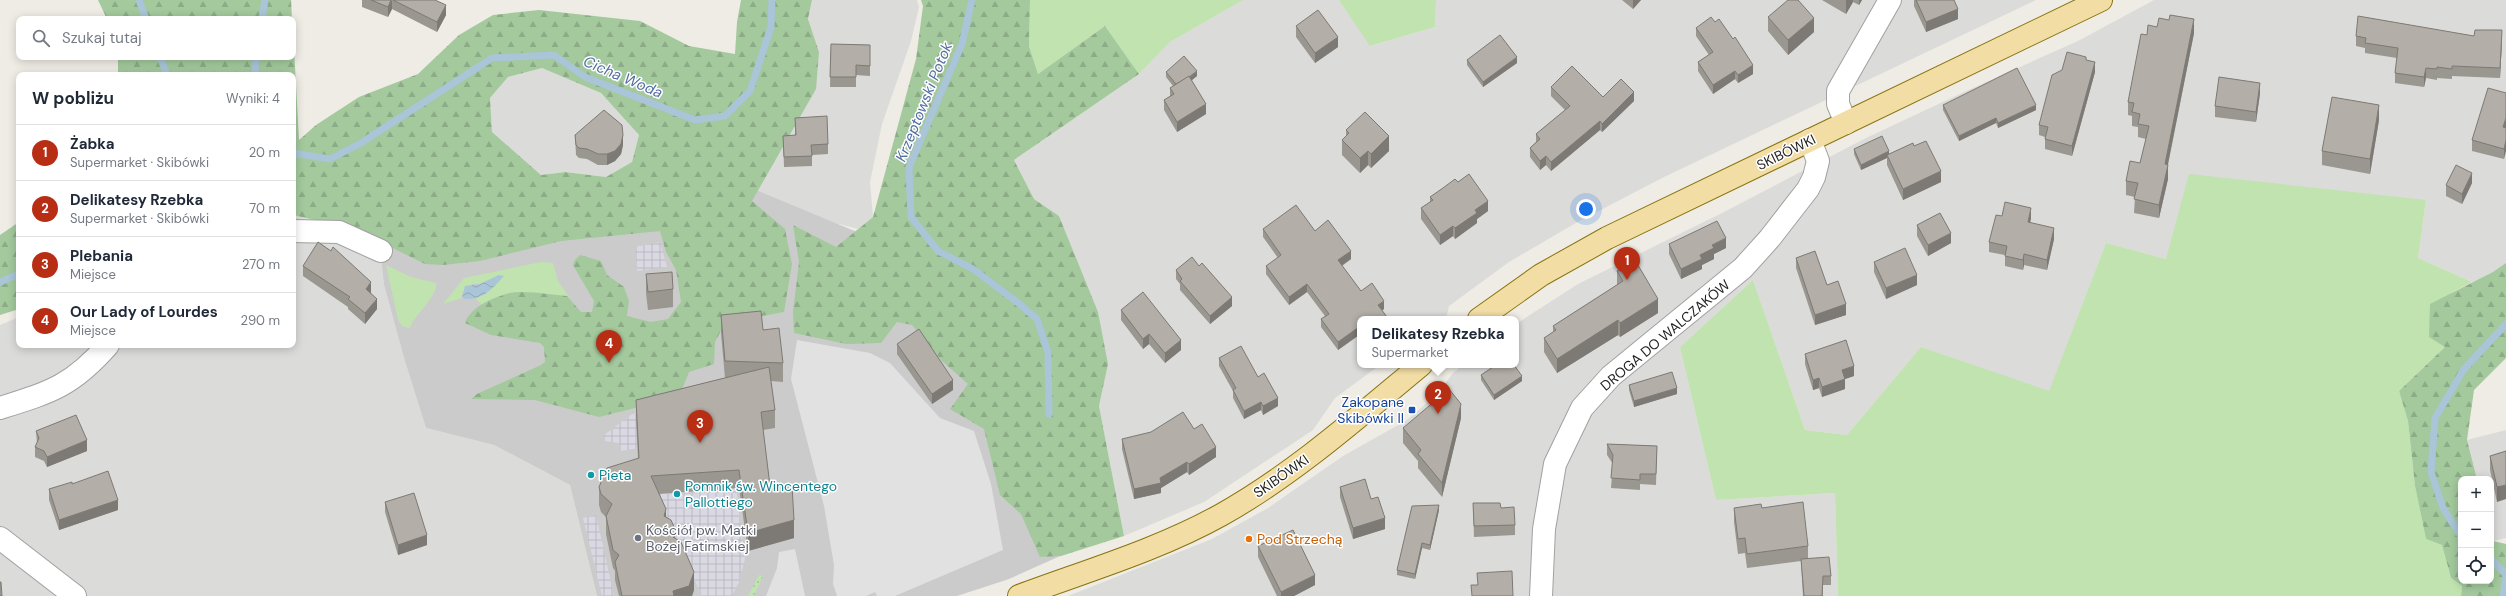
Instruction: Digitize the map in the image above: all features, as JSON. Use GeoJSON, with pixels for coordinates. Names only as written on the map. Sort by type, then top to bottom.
{"type":"FeatureCollection","features":[{"type":"Feature","properties":{"kind":"main road","name":"SKIBÓWKI"},"geometry":{"type":"LineString","coordinates":[[1483,316],[1522,287],[1588,248],[2101,0]]}},
{"type":"Feature","properties":{"kind":"main road","name":"SKIBÓWKI"},"geometry":{"type":"LineString","coordinates":[[1019,596],[1122,558],[1190,530],[1254,495],[1310,456],[1417,368]]}},
{"type":"Feature","properties":{"kind":"street"},"geometry":{"type":"LineString","coordinates":[[1846,123],[1838,104],[1838,91],[1890,0]]}},
{"type":"Feature","properties":{"kind":"street","name":"DROGA DO WALCZAKÓW"},"geometry":{"type":"LineString","coordinates":[[1541,596],[1544,529],[1555,464],[1582,408],[1611,376],[1743,268],[1770,238],[1808,189],[1814,177],[1818,161],[1810,140]]}},
{"type":"Feature","properties":{"kind":"street"},"geometry":{"type":"LineString","coordinates":[[296,231],[339,232],[381,251]]}},
{"type":"Feature","properties":{"kind":"street"},"geometry":{"type":"LineString","coordinates":[[0,408],[50,392],[65,384],[88,367],[105,348]]}},
{"type":"Feature","properties":{"kind":"street"},"geometry":{"type":"LineString","coordinates":[[2,543],[75,596]]}},
{"type":"Feature","properties":{"kind":"shaded area"},"geometry":{"type":"Polygon","coordinates":[[[812,0],[917,0],[919,7],[911,41],[882,124],[870,182],[873,217],[858,229],[752,201],[770,168],[819,52],[808,19],[812,0]]]}},
{"type":"Feature","properties":{"kind":"shaded area"},"geometry":{"type":"Polygon","coordinates":[[[1243,0],[1339,0],[1371,46],[1435,27],[1436,0],[2036,0],[1662,178],[1574,224],[1509,262],[1449,306],[1447,316],[1357,316],[1357,368],[1376,368],[1335,398],[1313,430],[1204,502],[1124,536],[1099,406],[1108,364],[1074,253],[1059,216],[1034,199],[1014,160],[1139,74],[1170,42],[1243,0]]]}},
{"type":"Feature","properties":{"kind":"shaded area"},"geometry":{"type":"Polygon","coordinates":[[[2154,0],[2506,0],[2506,297],[2418,258],[2426,200],[2166,259],[2106,243],[2049,392],[1921,347],[1847,435],[1805,430],[1753,280],[1680,347],[1716,500],[1835,493],[1838,596],[1068,596],[1212,539],[1268,508],[1343,456],[1407,420],[1436,395],[1454,372],[1459,368],[1519,368],[1519,322],[1578,284],[1724,212],[1866,138],[2078,41],[2154,0]]]}},
{"type":"Feature","properties":{"kind":"shaded area"},"geometry":{"type":"Polygon","coordinates":[[[542,68],[601,93],[639,135],[632,162],[606,177],[565,172],[541,175],[492,132],[490,98],[508,77],[542,68]]]}},
{"type":"Feature","properties":{"kind":"shaded area"},"geometry":{"type":"Polygon","coordinates":[[[749,187],[893,247],[1114,532],[1009,579],[957,596],[597,596],[570,485],[494,445],[426,428],[404,358],[384,285],[379,240],[749,187]]]}},
{"type":"Feature","properties":{"kind":"shaded area"},"geometry":{"type":"Polygon","coordinates":[[[296,216],[354,229],[379,240],[384,285],[404,358],[426,428],[494,445],[570,485],[597,596],[0,596],[0,325],[16,318],[16,348],[296,348],[296,216]]]}},
{"type":"Feature","properties":{"kind":"shaded area"},"geometry":{"type":"Polygon","coordinates":[[[660,242],[667,267],[637,271],[635,247],[660,242]]]}},
{"type":"Feature","properties":{"kind":"shaded area"},"geometry":{"type":"Polygon","coordinates":[[[797,340],[870,353],[890,363],[940,418],[974,431],[991,484],[1003,550],[895,596],[877,596],[875,592],[866,596],[837,596],[833,584],[834,565],[824,506],[791,379],[797,340]]]}},
{"type":"Feature","properties":{"kind":"shaded area"},"geometry":{"type":"Polygon","coordinates":[[[647,411],[639,448],[620,451],[619,443],[605,441],[603,436],[632,414],[647,411]]]}},
{"type":"Feature","properties":{"kind":"shaded area"},"geometry":{"type":"Polygon","coordinates":[[[2506,430],[2506,538],[2494,541],[2494,476],[2476,476],[2467,440],[2506,430]]]}},
{"type":"Feature","properties":{"kind":"shaded area"},"geometry":{"type":"Polygon","coordinates":[[[654,475],[669,494],[676,495],[713,492],[713,488],[736,486],[745,559],[739,582],[732,596],[701,596],[681,545],[659,502],[654,475]]]}},
{"type":"Feature","properties":{"kind":"shaded area"},"geometry":{"type":"Polygon","coordinates":[[[596,515],[614,596],[602,596],[583,518],[596,515]]]}},
{"type":"Feature","properties":{"kind":"shaded area"},"geometry":{"type":"Polygon","coordinates":[[[795,549],[805,596],[766,596],[777,568],[779,552],[795,549]]]}},
{"type":"Feature","properties":{"kind":"green space"},"geometry":{"type":"Polygon","coordinates":[[[98,0],[291,0],[292,16],[106,16],[98,0]]]}},
{"type":"Feature","properties":{"kind":"green space"},"geometry":{"type":"Polygon","coordinates":[[[741,0],[812,0],[808,19],[819,52],[816,89],[752,201],[785,229],[792,264],[784,312],[725,323],[715,342],[714,364],[689,372],[679,397],[599,417],[535,400],[471,399],[477,394],[545,362],[544,347],[540,343],[491,335],[465,323],[468,317],[477,308],[490,300],[516,292],[567,296],[581,312],[592,312],[594,301],[573,265],[575,260],[580,255],[601,261],[607,275],[624,287],[629,301],[627,316],[651,322],[668,319],[681,302],[676,270],[666,252],[660,231],[561,241],[480,261],[443,265],[425,264],[354,229],[296,216],[296,85],[299,140],[316,125],[359,97],[418,74],[459,35],[493,15],[539,10],[640,21],[689,46],[735,54],[737,22],[741,0]],[[542,68],[508,77],[490,98],[492,132],[541,175],[565,172],[606,177],[632,162],[639,135],[601,93],[542,68]]]}},
{"type":"Feature","properties":{"kind":"green space"},"geometry":{"type":"Polygon","coordinates":[[[921,0],[1030,0],[1029,46],[1038,74],[1105,26],[1139,74],[1014,160],[1034,199],[1059,216],[1098,312],[1108,364],[1099,406],[1124,536],[1061,556],[1040,557],[1021,514],[1000,495],[984,429],[950,409],[968,384],[942,361],[912,325],[897,322],[881,343],[846,344],[794,333],[793,312],[799,262],[793,225],[836,247],[873,217],[916,59],[923,6],[921,0]]]}},
{"type":"Feature","properties":{"kind":"green space"},"geometry":{"type":"Polygon","coordinates":[[[1030,0],[1243,0],[1170,42],[1139,74],[1105,26],[1038,74],[1029,46],[1030,0]]]}},
{"type":"Feature","properties":{"kind":"green space"},"geometry":{"type":"Polygon","coordinates":[[[1339,0],[1436,0],[1435,27],[1370,46],[1339,0]]]}},
{"type":"Feature","properties":{"kind":"green space"},"geometry":{"type":"Polygon","coordinates":[[[118,60],[295,60],[295,72],[118,72],[118,60]]]}},
{"type":"Feature","properties":{"kind":"green space"},"geometry":{"type":"Polygon","coordinates":[[[2189,174],[2426,200],[2418,258],[2472,282],[2451,293],[2445,347],[2399,391],[2408,421],[2415,486],[2426,539],[2442,545],[2451,578],[2462,586],[2461,596],[1838,596],[1835,493],[1716,500],[1680,347],[1753,280],[1805,430],[1847,435],[1921,347],[2049,391],[2106,243],[2166,259],[2189,174]]]}},
{"type":"Feature","properties":{"kind":"green space"},"geometry":{"type":"Polygon","coordinates":[[[16,224],[16,310],[0,315],[0,235],[16,224]]]}},
{"type":"Feature","properties":{"kind":"green space"},"geometry":{"type":"Polygon","coordinates":[[[541,262],[553,263],[558,281],[569,297],[511,293],[482,305],[475,298],[486,294],[498,282],[499,275],[480,284],[472,284],[462,293],[462,298],[443,304],[464,278],[541,262]]]}},
{"type":"Feature","properties":{"kind":"green space"},"geometry":{"type":"Polygon","coordinates":[[[2506,263],[2506,358],[2474,390],[2467,440],[2476,476],[2458,476],[2458,583],[2451,578],[2442,545],[2426,539],[2415,486],[2408,421],[2399,391],[2445,347],[2429,337],[2430,304],[2493,272],[2506,263]]]}},
{"type":"Feature","properties":{"kind":"green space"},"geometry":{"type":"Polygon","coordinates":[[[386,265],[411,277],[436,283],[434,293],[416,317],[410,328],[402,326],[398,320],[386,265]]]}},
{"type":"Feature","properties":{"kind":"green space"},"geometry":{"type":"Polygon","coordinates":[[[2494,541],[2506,544],[2506,596],[2461,596],[2462,586],[2459,584],[2494,584],[2494,541]]]}},
{"type":"Feature","properties":{"kind":"green space"},"geometry":{"type":"Polygon","coordinates":[[[759,575],[763,576],[754,596],[748,596],[759,575]]]}},
{"type":"Feature","properties":{"kind":"water"},"geometry":{"type":"Polygon","coordinates":[[[499,275],[504,276],[486,293],[475,298],[462,298],[465,286],[480,284],[499,275]]]}},
{"type":"Feature","properties":{"kind":"building"},"geometry":{"type":"Polygon","coordinates":[[[371,0],[391,0],[388,7],[371,0]]]}},
{"type":"Feature","properties":{"kind":"building"},"geometry":{"type":"Polygon","coordinates":[[[393,0],[435,0],[446,5],[437,22],[393,0]]]}},
{"type":"Feature","properties":{"kind":"building"},"geometry":{"type":"Polygon","coordinates":[[[1788,0],[1798,0],[1814,18],[1788,40],[1768,17],[1788,0]]]}},
{"type":"Feature","properties":{"kind":"building"},"geometry":{"type":"Polygon","coordinates":[[[1916,0],[1954,0],[1958,9],[1926,22],[1916,0]]]}},
{"type":"Feature","properties":{"kind":"building"},"geometry":{"type":"Polygon","coordinates":[[[1318,10],[1338,37],[1315,53],[1296,26],[1318,10]]]}},
{"type":"Feature","properties":{"kind":"building"},"geometry":{"type":"Polygon","coordinates":[[[2170,15],[2194,19],[2165,164],[2168,165],[2159,205],[2134,199],[2138,183],[2126,181],[2130,161],[2140,163],[2149,126],[2138,124],[2140,114],[2132,112],[2134,103],[2128,102],[2141,34],[2147,35],[2148,25],[2157,27],[2159,18],[2169,20],[2170,15]]]}},
{"type":"Feature","properties":{"kind":"building"},"geometry":{"type":"Polygon","coordinates":[[[2358,16],[2474,36],[2475,30],[2502,30],[2500,68],[2452,66],[2452,69],[2437,67],[2437,69],[2426,68],[2424,77],[2395,73],[2398,48],[2365,43],[2366,38],[2356,36],[2358,16]]]}},
{"type":"Feature","properties":{"kind":"building"},"geometry":{"type":"Polygon","coordinates":[[[1711,17],[1715,22],[1719,19],[1733,39],[1735,37],[1753,65],[1738,75],[1735,71],[1713,85],[1698,62],[1713,52],[1696,28],[1711,17]]]}},
{"type":"Feature","properties":{"kind":"building"},"geometry":{"type":"Polygon","coordinates":[[[1500,35],[1517,57],[1483,82],[1467,60],[1500,35]]]}},
{"type":"Feature","properties":{"kind":"building"},"geometry":{"type":"Polygon","coordinates":[[[831,44],[870,45],[870,66],[856,65],[856,77],[830,77],[831,44]]]}},
{"type":"Feature","properties":{"kind":"building"},"geometry":{"type":"Polygon","coordinates":[[[2067,52],[2086,57],[2086,60],[2095,62],[2072,146],[2045,139],[2048,127],[2039,125],[2052,75],[2062,70],[2067,52]]]}},
{"type":"Feature","properties":{"kind":"building"},"geometry":{"type":"Polygon","coordinates":[[[1184,56],[1197,71],[1176,84],[1166,72],[1184,56]]]}},
{"type":"Feature","properties":{"kind":"building"},"geometry":{"type":"Polygon","coordinates":[[[1572,66],[1603,97],[1621,79],[1634,92],[1602,124],[1600,121],[1551,162],[1546,156],[1540,161],[1530,148],[1540,139],[1536,134],[1570,106],[1551,87],[1572,66]]]}},
{"type":"Feature","properties":{"kind":"building"},"geometry":{"type":"Polygon","coordinates":[[[2017,68],[2036,105],[1998,123],[1996,118],[1959,136],[1943,105],[2017,68]]]}},
{"type":"Feature","properties":{"kind":"building"},"geometry":{"type":"Polygon","coordinates":[[[1189,76],[1206,104],[1177,122],[1164,100],[1174,94],[1170,88],[1189,76]]]}},
{"type":"Feature","properties":{"kind":"building"},"geometry":{"type":"Polygon","coordinates":[[[2219,77],[2260,83],[2256,112],[2215,106],[2219,77]]]}},
{"type":"Feature","properties":{"kind":"building"},"geometry":{"type":"Polygon","coordinates":[[[2488,88],[2506,93],[2506,118],[2503,127],[2506,128],[2504,149],[2472,140],[2488,88]]]}},
{"type":"Feature","properties":{"kind":"building"},"geometry":{"type":"Polygon","coordinates":[[[2332,97],[2379,105],[2370,159],[2322,151],[2332,97]]]}},
{"type":"Feature","properties":{"kind":"building"},"geometry":{"type":"Polygon","coordinates":[[[604,110],[622,125],[623,135],[621,144],[615,151],[607,154],[598,154],[587,149],[579,148],[576,145],[575,135],[604,110]]]}},
{"type":"Feature","properties":{"kind":"building"},"geometry":{"type":"Polygon","coordinates":[[[1365,112],[1389,136],[1371,154],[1368,151],[1360,158],[1342,140],[1349,133],[1346,130],[1365,112]]]}},
{"type":"Feature","properties":{"kind":"building"},"geometry":{"type":"Polygon","coordinates":[[[827,116],[828,144],[811,145],[812,156],[784,157],[783,136],[796,135],[795,118],[827,116]]]}},
{"type":"Feature","properties":{"kind":"building"},"geometry":{"type":"Polygon","coordinates":[[[1882,136],[1889,151],[1861,165],[1854,149],[1882,136]]]}},
{"type":"Feature","properties":{"kind":"building"},"geometry":{"type":"Polygon","coordinates":[[[1926,141],[1941,171],[1903,189],[1887,155],[1913,143],[1914,146],[1926,141]]]}},
{"type":"Feature","properties":{"kind":"building"},"geometry":{"type":"Polygon","coordinates":[[[2456,165],[2472,173],[2462,194],[2446,185],[2456,165]]]}},
{"type":"Feature","properties":{"kind":"building"},"geometry":{"type":"Polygon","coordinates":[[[1469,174],[1488,201],[1475,210],[1477,213],[1455,228],[1453,226],[1440,235],[1421,208],[1433,200],[1430,197],[1455,179],[1458,182],[1469,174]]]}},
{"type":"Feature","properties":{"kind":"building"},"geometry":{"type":"Polygon","coordinates":[[[2005,202],[2031,208],[2028,222],[2054,228],[2047,260],[2024,254],[2023,260],[2005,256],[2007,246],[1989,242],[1996,215],[2002,216],[2005,202]]]}},
{"type":"Feature","properties":{"kind":"building"},"geometry":{"type":"Polygon","coordinates":[[[1296,205],[1315,231],[1328,220],[1351,251],[1338,260],[1361,291],[1372,283],[1384,301],[1378,305],[1386,316],[1357,316],[1357,328],[1338,342],[1321,319],[1329,314],[1307,284],[1289,297],[1266,266],[1281,255],[1263,229],[1296,205]]]}},
{"type":"Feature","properties":{"kind":"building"},"geometry":{"type":"Polygon","coordinates":[[[1940,213],[1951,233],[1928,245],[1917,225],[1940,213]]]}},
{"type":"Feature","properties":{"kind":"building"},"geometry":{"type":"Polygon","coordinates":[[[1717,221],[1726,238],[1712,245],[1714,248],[1700,255],[1702,259],[1681,269],[1669,244],[1717,221]]]}},
{"type":"Feature","properties":{"kind":"building"},"geometry":{"type":"Polygon","coordinates":[[[318,242],[331,251],[333,247],[371,282],[366,289],[377,299],[365,313],[348,299],[350,297],[303,266],[318,242]]]}},
{"type":"Feature","properties":{"kind":"building"},"geometry":{"type":"Polygon","coordinates":[[[1905,248],[1917,275],[1886,288],[1874,262],[1905,248]]]}},
{"type":"Feature","properties":{"kind":"building"},"geometry":{"type":"Polygon","coordinates":[[[1815,251],[1827,285],[1838,281],[1846,304],[1815,315],[1796,258],[1815,251]]]}},
{"type":"Feature","properties":{"kind":"building"},"geometry":{"type":"Polygon","coordinates":[[[1192,257],[1199,266],[1202,263],[1232,297],[1210,316],[1180,281],[1182,279],[1176,270],[1192,257]]]}},
{"type":"Feature","properties":{"kind":"building"},"geometry":{"type":"Polygon","coordinates":[[[1635,260],[1658,299],[1620,323],[1618,320],[1557,359],[1544,338],[1556,330],[1553,326],[1623,281],[1617,271],[1635,260]]]}},
{"type":"Feature","properties":{"kind":"building"},"geometry":{"type":"Polygon","coordinates":[[[672,272],[673,289],[648,292],[646,274],[672,272]]]}},
{"type":"Feature","properties":{"kind":"building"},"geometry":{"type":"Polygon","coordinates":[[[1143,292],[1181,340],[1165,353],[1149,334],[1143,339],[1121,310],[1143,292]]]}},
{"type":"Feature","properties":{"kind":"building"},"geometry":{"type":"Polygon","coordinates":[[[761,311],[763,330],[779,328],[783,363],[725,361],[721,315],[761,311]]]}},
{"type":"Feature","properties":{"kind":"building"},"geometry":{"type":"Polygon","coordinates":[[[919,329],[953,380],[932,394],[897,344],[919,329]]]}},
{"type":"Feature","properties":{"kind":"building"},"geometry":{"type":"Polygon","coordinates":[[[1846,340],[1854,366],[1842,370],[1845,379],[1822,387],[1819,378],[1813,380],[1805,354],[1846,340]]]}},
{"type":"Feature","properties":{"kind":"building"},"geometry":{"type":"Polygon","coordinates":[[[1241,346],[1258,377],[1264,373],[1278,398],[1263,406],[1261,402],[1244,411],[1233,390],[1236,388],[1219,358],[1241,346]]]}},
{"type":"Feature","properties":{"kind":"building"},"geometry":{"type":"Polygon","coordinates":[[[769,367],[775,410],[761,412],[770,486],[792,485],[794,520],[748,533],[739,470],[651,476],[666,509],[664,516],[671,520],[675,529],[673,537],[681,542],[694,572],[689,586],[673,591],[674,596],[622,596],[615,562],[619,555],[613,550],[606,516],[612,504],[601,494],[599,487],[607,468],[639,458],[636,400],[769,367]]]}},
{"type":"Feature","properties":{"kind":"building"},"geometry":{"type":"Polygon","coordinates":[[[1492,368],[1516,368],[1522,376],[1494,395],[1481,375],[1492,368]]]}},
{"type":"Feature","properties":{"kind":"building"},"geometry":{"type":"Polygon","coordinates":[[[1672,372],[1677,388],[1634,401],[1629,385],[1672,372]]]}},
{"type":"Feature","properties":{"kind":"building"},"geometry":{"type":"Polygon","coordinates":[[[1449,389],[1461,404],[1442,483],[1418,454],[1421,450],[1403,428],[1449,389]]]}},
{"type":"Feature","properties":{"kind":"building"},"geometry":{"type":"Polygon","coordinates":[[[1183,412],[1194,429],[1202,424],[1216,447],[1189,464],[1187,462],[1160,478],[1161,483],[1134,489],[1122,439],[1151,432],[1183,412]]]}},
{"type":"Feature","properties":{"kind":"building"},"geometry":{"type":"Polygon","coordinates":[[[76,415],[87,440],[47,457],[44,451],[35,447],[39,438],[36,431],[76,415]]]}},
{"type":"Feature","properties":{"kind":"building"},"geometry":{"type":"Polygon","coordinates":[[[1607,444],[1657,446],[1656,474],[1640,474],[1640,480],[1611,478],[1613,455],[1607,444]]]}},
{"type":"Feature","properties":{"kind":"building"},"geometry":{"type":"Polygon","coordinates":[[[2506,451],[2506,485],[2497,487],[2490,456],[2506,451]]]}},
{"type":"Feature","properties":{"kind":"building"},"geometry":{"type":"Polygon","coordinates":[[[108,471],[118,500],[59,520],[49,489],[72,482],[72,484],[108,471]]]}},
{"type":"Feature","properties":{"kind":"building"},"geometry":{"type":"Polygon","coordinates":[[[1365,479],[1371,499],[1378,497],[1385,518],[1353,528],[1340,487],[1365,479]]]}},
{"type":"Feature","properties":{"kind":"building"},"geometry":{"type":"Polygon","coordinates":[[[414,493],[427,535],[398,545],[385,502],[414,493]]]}},
{"type":"Feature","properties":{"kind":"building"},"geometry":{"type":"Polygon","coordinates":[[[1803,502],[1808,546],[1747,554],[1745,538],[1738,539],[1734,508],[1761,504],[1762,508],[1803,502]]]}},
{"type":"Feature","properties":{"kind":"building"},"geometry":{"type":"Polygon","coordinates":[[[1473,503],[1500,503],[1501,508],[1514,507],[1515,525],[1474,526],[1473,503]]]}},
{"type":"Feature","properties":{"kind":"building"},"geometry":{"type":"Polygon","coordinates":[[[1439,505],[1430,545],[1422,543],[1415,574],[1397,570],[1412,506],[1439,505]]]}},
{"type":"Feature","properties":{"kind":"building"},"geometry":{"type":"Polygon","coordinates":[[[1293,530],[1315,575],[1281,592],[1258,546],[1293,530]]]}},
{"type":"Feature","properties":{"kind":"building"},"geometry":{"type":"Polygon","coordinates":[[[1829,557],[1831,576],[1823,576],[1822,596],[1804,596],[1801,559],[1829,557]]]}},
{"type":"Feature","properties":{"kind":"building"},"geometry":{"type":"Polygon","coordinates":[[[1512,571],[1513,596],[1472,596],[1471,585],[1478,585],[1477,573],[1512,571]]]}},
{"type":"Feature","properties":{"kind":"building"},"geometry":{"type":"Polygon","coordinates":[[[1,582],[2,596],[0,596],[1,582]]]}},
{"type":"Feature","properties":{"kind":"waterway","name":"Cicha Woda"},"geometry":{"type":"LineString","coordinates":[[139,0],[145,16]]}},
{"type":"Feature","properties":{"kind":"waterway","name":"Cicha Woda"},"geometry":{"type":"LineString","coordinates":[[262,16],[265,0]]}},
{"type":"Feature","properties":{"kind":"waterway","name":"Cicha Woda"},"geometry":{"type":"LineString","coordinates":[[296,153],[330,159],[361,143],[492,58],[554,55],[585,77],[695,120],[725,116],[750,91],[771,27],[772,0]]}},
{"type":"Feature","properties":{"kind":"waterway","name":"Krzeptowski Potok"},"geometry":{"type":"LineString","coordinates":[[972,0],[962,44],[909,167],[911,217],[938,251],[973,269],[1037,319],[1048,352],[1049,414]]}},
{"type":"Feature","properties":{"kind":"waterway","name":"Cicha Woda"},"geometry":{"type":"LineString","coordinates":[[161,60],[166,72]]}},
{"type":"Feature","properties":{"kind":"waterway","name":"Cicha Woda"},"geometry":{"type":"LineString","coordinates":[[255,72],[256,60]]}},
{"type":"Feature","properties":{"kind":"waterway","name":"Cicha Woda"},"geometry":{"type":"LineString","coordinates":[[0,282],[16,275]]}},
{"type":"Feature","properties":{"kind":"waterway"},"geometry":{"type":"LineString","coordinates":[[2458,531],[2443,508],[2431,472],[2435,418],[2464,369],[2506,324]]}},
{"type":"Feature","properties":{"kind":"waterway"},"geometry":{"type":"LineString","coordinates":[[2494,561],[2506,575]]}},
{"type":"Feature","properties":{"kind":"waterway"},"geometry":{"type":"LineString","coordinates":[[2503,596],[2506,576]]}},
{"type":"Feature","properties":{"kind":"place","name":"Żabka"},"geometry":{"type":"Point","coordinates":[1627,280]}},
{"type":"Feature","properties":{"kind":"place","name":"Our Lady of Lourdes"},"geometry":{"type":"Point","coordinates":[609,363]}},
{"type":"Feature","properties":{"kind":"place","name":"Zakopane Skibówki II"},"geometry":{"type":"Point","coordinates":[1412,410]}},
{"type":"Feature","properties":{"kind":"place","name":"Delikatesy Rzebka"},"geometry":{"type":"Point","coordinates":[1438,414]}},
{"type":"Feature","properties":{"kind":"place","name":"Plebania"},"geometry":{"type":"Point","coordinates":[700,443]}},
{"type":"Feature","properties":{"kind":"place","name":"Pieta"},"geometry":{"type":"Point","coordinates":[591,475]}},
{"type":"Feature","properties":{"kind":"place","name":"Pomnik św. Wincentego Pallottiego"},"geometry":{"type":"Point","coordinates":[677,494]}},
{"type":"Feature","properties":{"kind":"place","name":"Kościół pw. Matki Bożej Fatimskiej"},"geometry":{"type":"Point","coordinates":[638,538]}},
{"type":"Feature","properties":{"kind":"place","name":"Pod Strzechą"},"geometry":{"type":"Point","coordinates":[1249,539]}}]}
